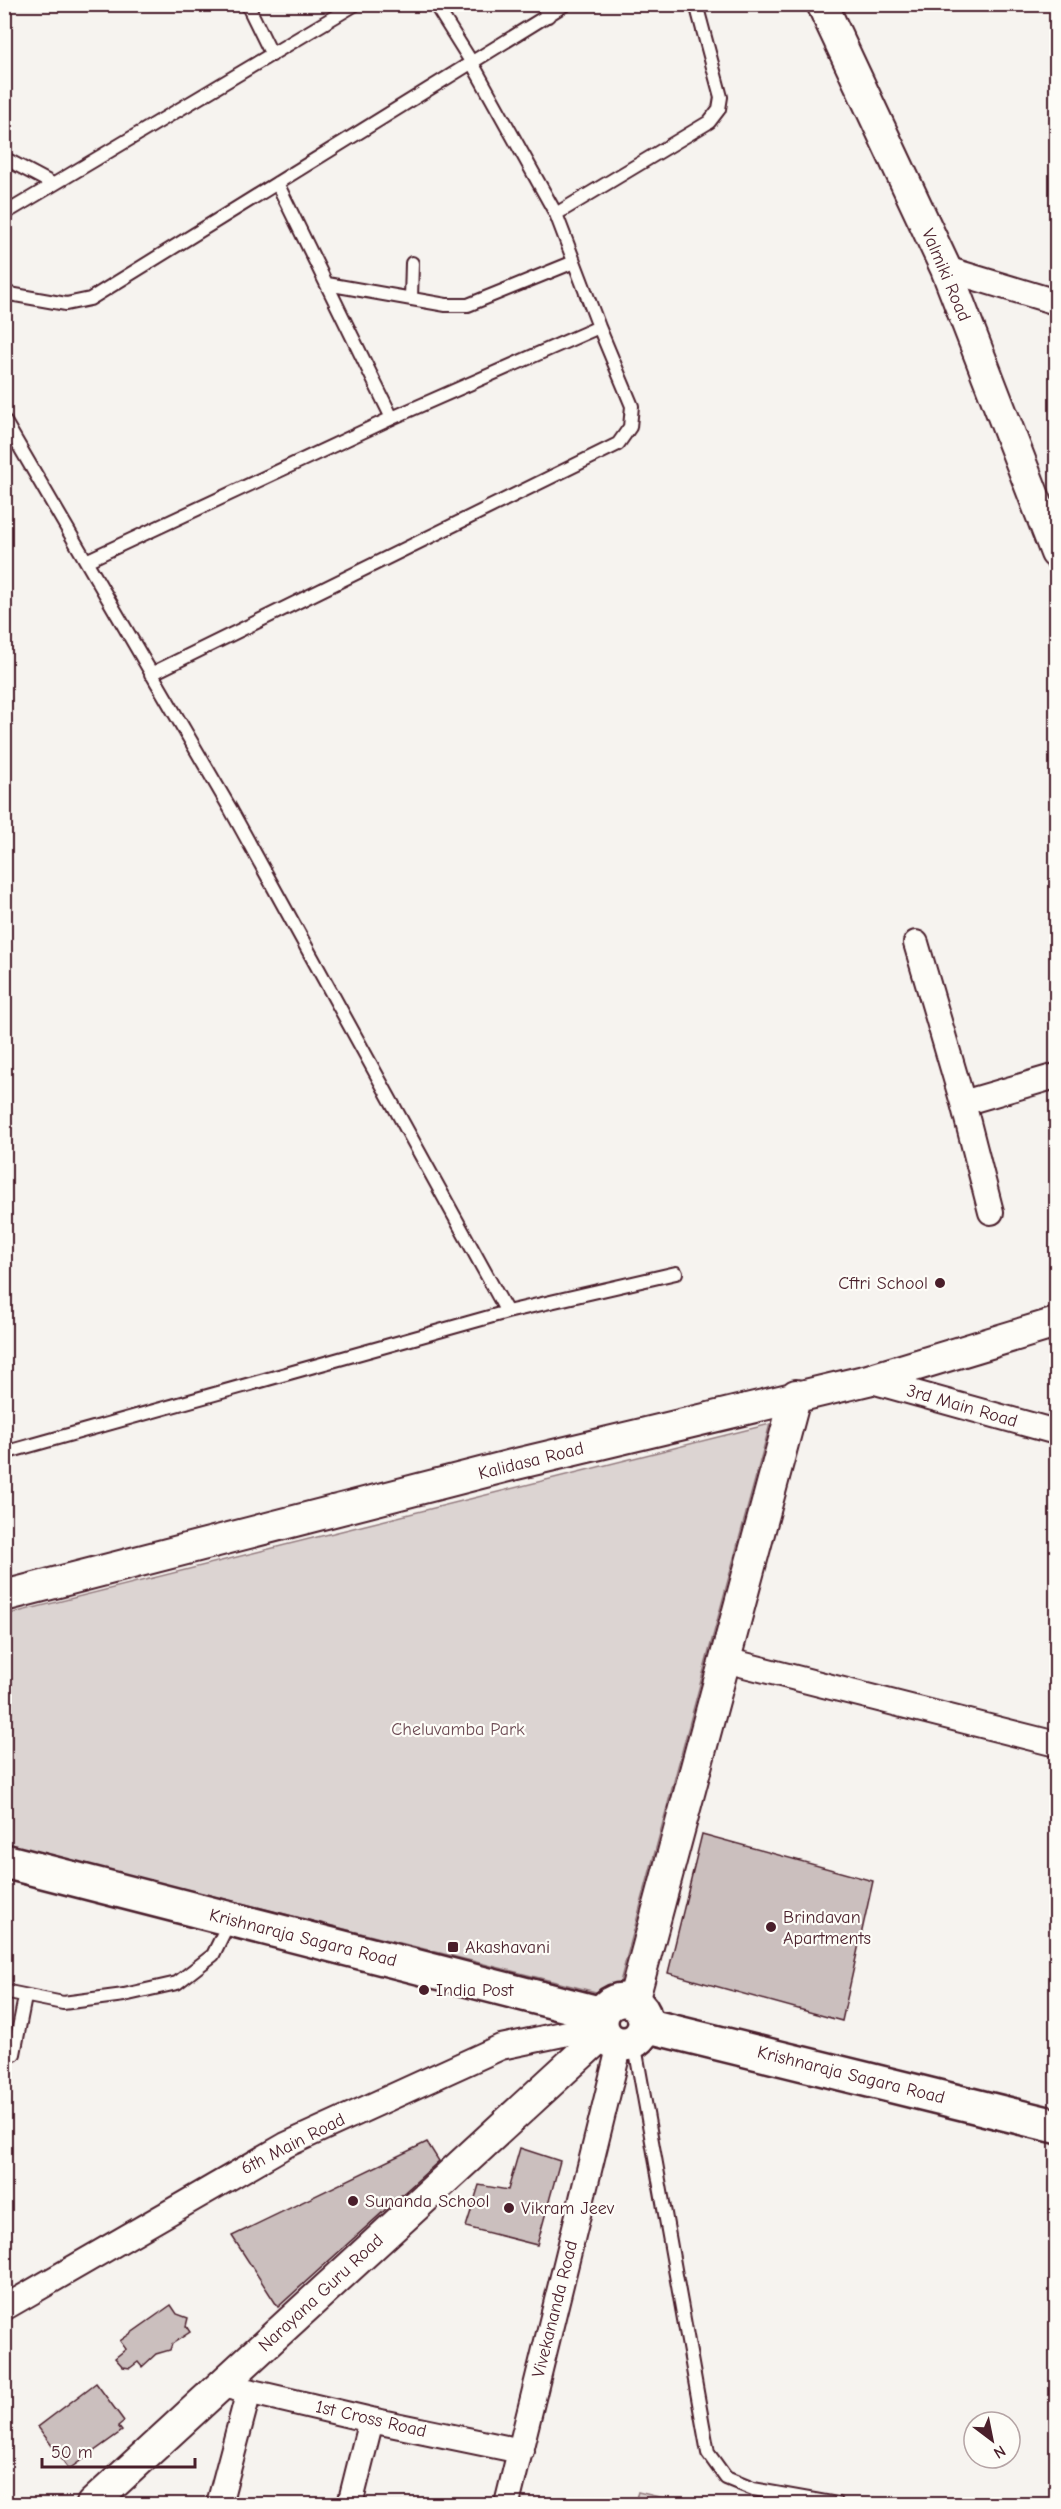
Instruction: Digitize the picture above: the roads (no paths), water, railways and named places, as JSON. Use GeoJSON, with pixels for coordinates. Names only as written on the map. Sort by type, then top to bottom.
{"type":"FeatureCollection","features":[{"type":"Feature","properties":{"kind":"main road","name":"Krishnaraja Sagara Road"},"geometry":{"type":"LineString","coordinates":[[4,1861],[230,1919],[620,2026],[1056,2126]]}},
{"type":"Feature","properties":{"kind":"street","name":"Valmiki Road"},"geometry":{"type":"LineString","coordinates":[[822,4],[946,269],[1056,553]]}},
{"type":"Feature","properties":{"kind":"street"},"geometry":{"type":"LineString","coordinates":[[946,269],[1056,302]]}},
{"type":"Feature","properties":{"kind":"street"},"geometry":{"type":"LineString","coordinates":[[916,943],[963,1103],[991,1212]]}},
{"type":"Feature","properties":{"kind":"street"},"geometry":{"type":"LineString","coordinates":[[963,1103],[1056,1076]]}},
{"type":"Feature","properties":{"kind":"street","name":"Kalidasa Road"},"geometry":{"type":"LineString","coordinates":[[4,1596],[512,1465],[796,1395],[868,1380],[1056,1323]]}},
{"type":"Feature","properties":{"kind":"street","name":"3rd Main Road"},"geometry":{"type":"LineString","coordinates":[[868,1380],[1056,1432]]}},
{"type":"Feature","properties":{"kind":"street"},"geometry":{"type":"LineString","coordinates":[[620,2026],[725,1660],[796,1395]]}},
{"type":"Feature","properties":{"kind":"street"},"geometry":{"type":"LineString","coordinates":[[725,1660],[1056,1744]]}},
{"type":"Feature","properties":{"kind":"street","name":"6th Main Road"},"geometry":{"type":"LineString","coordinates":[[4,2308],[286,2145],[501,2047],[620,2026]]}},
{"type":"Feature","properties":{"kind":"street","name":"Narayana Guru Road"},"geometry":{"type":"LineString","coordinates":[[92,2505],[235,2388],[620,2026]]}},
{"type":"Feature","properties":{"kind":"street","name":"Vivekananda Road"},"geometry":{"type":"LineString","coordinates":[[507,2505],[620,2026]]}},
{"type":"Feature","properties":{"kind":"street"},"geometry":{"type":"LineString","coordinates":[[219,2505],[235,2388]]}},
{"type":"Feature","properties":{"kind":"street","name":"1st Cross Road"},"geometry":{"type":"LineString","coordinates":[[235,2388],[371,2420],[521,2451]]}},
{"type":"Feature","properties":{"kind":"street"},"geometry":{"type":"LineString","coordinates":[[350,2505],[371,2420]]}},
{"type":"Feature","properties":{"kind":"lane"},"geometry":{"type":"LineString","coordinates":[[247,4],[272,55]]}},
{"type":"Feature","properties":{"kind":"lane"},"geometry":{"type":"LineString","coordinates":[[4,214],[356,4]]}},
{"type":"Feature","properties":{"kind":"lane"},"geometry":{"type":"LineString","coordinates":[[151,674],[618,444],[630,427],[632,406],[556,214],[472,63],[435,4]]}},
{"type":"Feature","properties":{"kind":"lane"},"geometry":{"type":"LineString","coordinates":[[4,293],[66,304],[90,299],[472,63],[545,10],[566,4]]}},
{"type":"Feature","properties":{"kind":"lane"},"geometry":{"type":"LineString","coordinates":[[556,214],[709,122],[719,109],[721,97],[696,4]]}},
{"type":"Feature","properties":{"kind":"lane"},"geometry":{"type":"LineString","coordinates":[[4,158],[53,184]]}},
{"type":"Feature","properties":{"kind":"lane"},"geometry":{"type":"LineString","coordinates":[[278,183],[392,418]]}},
{"type":"Feature","properties":{"kind":"lane"},"geometry":{"type":"LineString","coordinates":[[327,284],[446,305],[468,305],[574,262]]}},
{"type":"Feature","properties":{"kind":"lane"},"geometry":{"type":"LineString","coordinates":[[411,299],[412,263]]}},
{"type":"Feature","properties":{"kind":"lane"},"geometry":{"type":"LineString","coordinates":[[86,561],[392,418],[599,327]]}},
{"type":"Feature","properties":{"kind":"lane"},"geometry":{"type":"LineString","coordinates":[[4,420],[231,810],[507,1312]]}},
{"type":"Feature","properties":{"kind":"lane"},"geometry":{"type":"LineString","coordinates":[[4,1453],[507,1312],[676,1273]]}},
{"type":"Feature","properties":{"kind":"lane"},"geometry":{"type":"LineString","coordinates":[[4,1991],[63,2004],[124,1995],[177,1983],[213,1955],[230,1919]]}},
{"type":"Feature","properties":{"kind":"lane"},"geometry":{"type":"LineString","coordinates":[[14,2054],[25,1997]]}},
{"type":"Feature","properties":{"kind":"lane"},"geometry":{"type":"LineString","coordinates":[[620,2026],[708,2453],[726,2478],[753,2489],[837,2505]]}},
{"type":"Feature","properties":{"kind":"place","name":"Cftri School"},"geometry":{"type":"Point","coordinates":[940,1283]}},
{"type":"Feature","properties":{"kind":"place","name":"Brindavan Apartments"},"geometry":{"type":"Point","coordinates":[771,1927]}},
{"type":"Feature","properties":{"kind":"place","name":"Akashavani"},"geometry":{"type":"Point","coordinates":[453,1947]}},
{"type":"Feature","properties":{"kind":"place","name":"India Post"},"geometry":{"type":"Point","coordinates":[424,1990]}},
{"type":"Feature","properties":{"kind":"place","name":"Sunanda School"},"geometry":{"type":"Point","coordinates":[353,2201]}},
{"type":"Feature","properties":{"kind":"place","name":"Vikram Jeev"},"geometry":{"type":"Point","coordinates":[509,2208]}},
{"type":"Feature","properties":{"kind":"park label","name":"Cheluvamba Park"},"geometry":{"type":"Point","coordinates":[458,1729]}}]}
